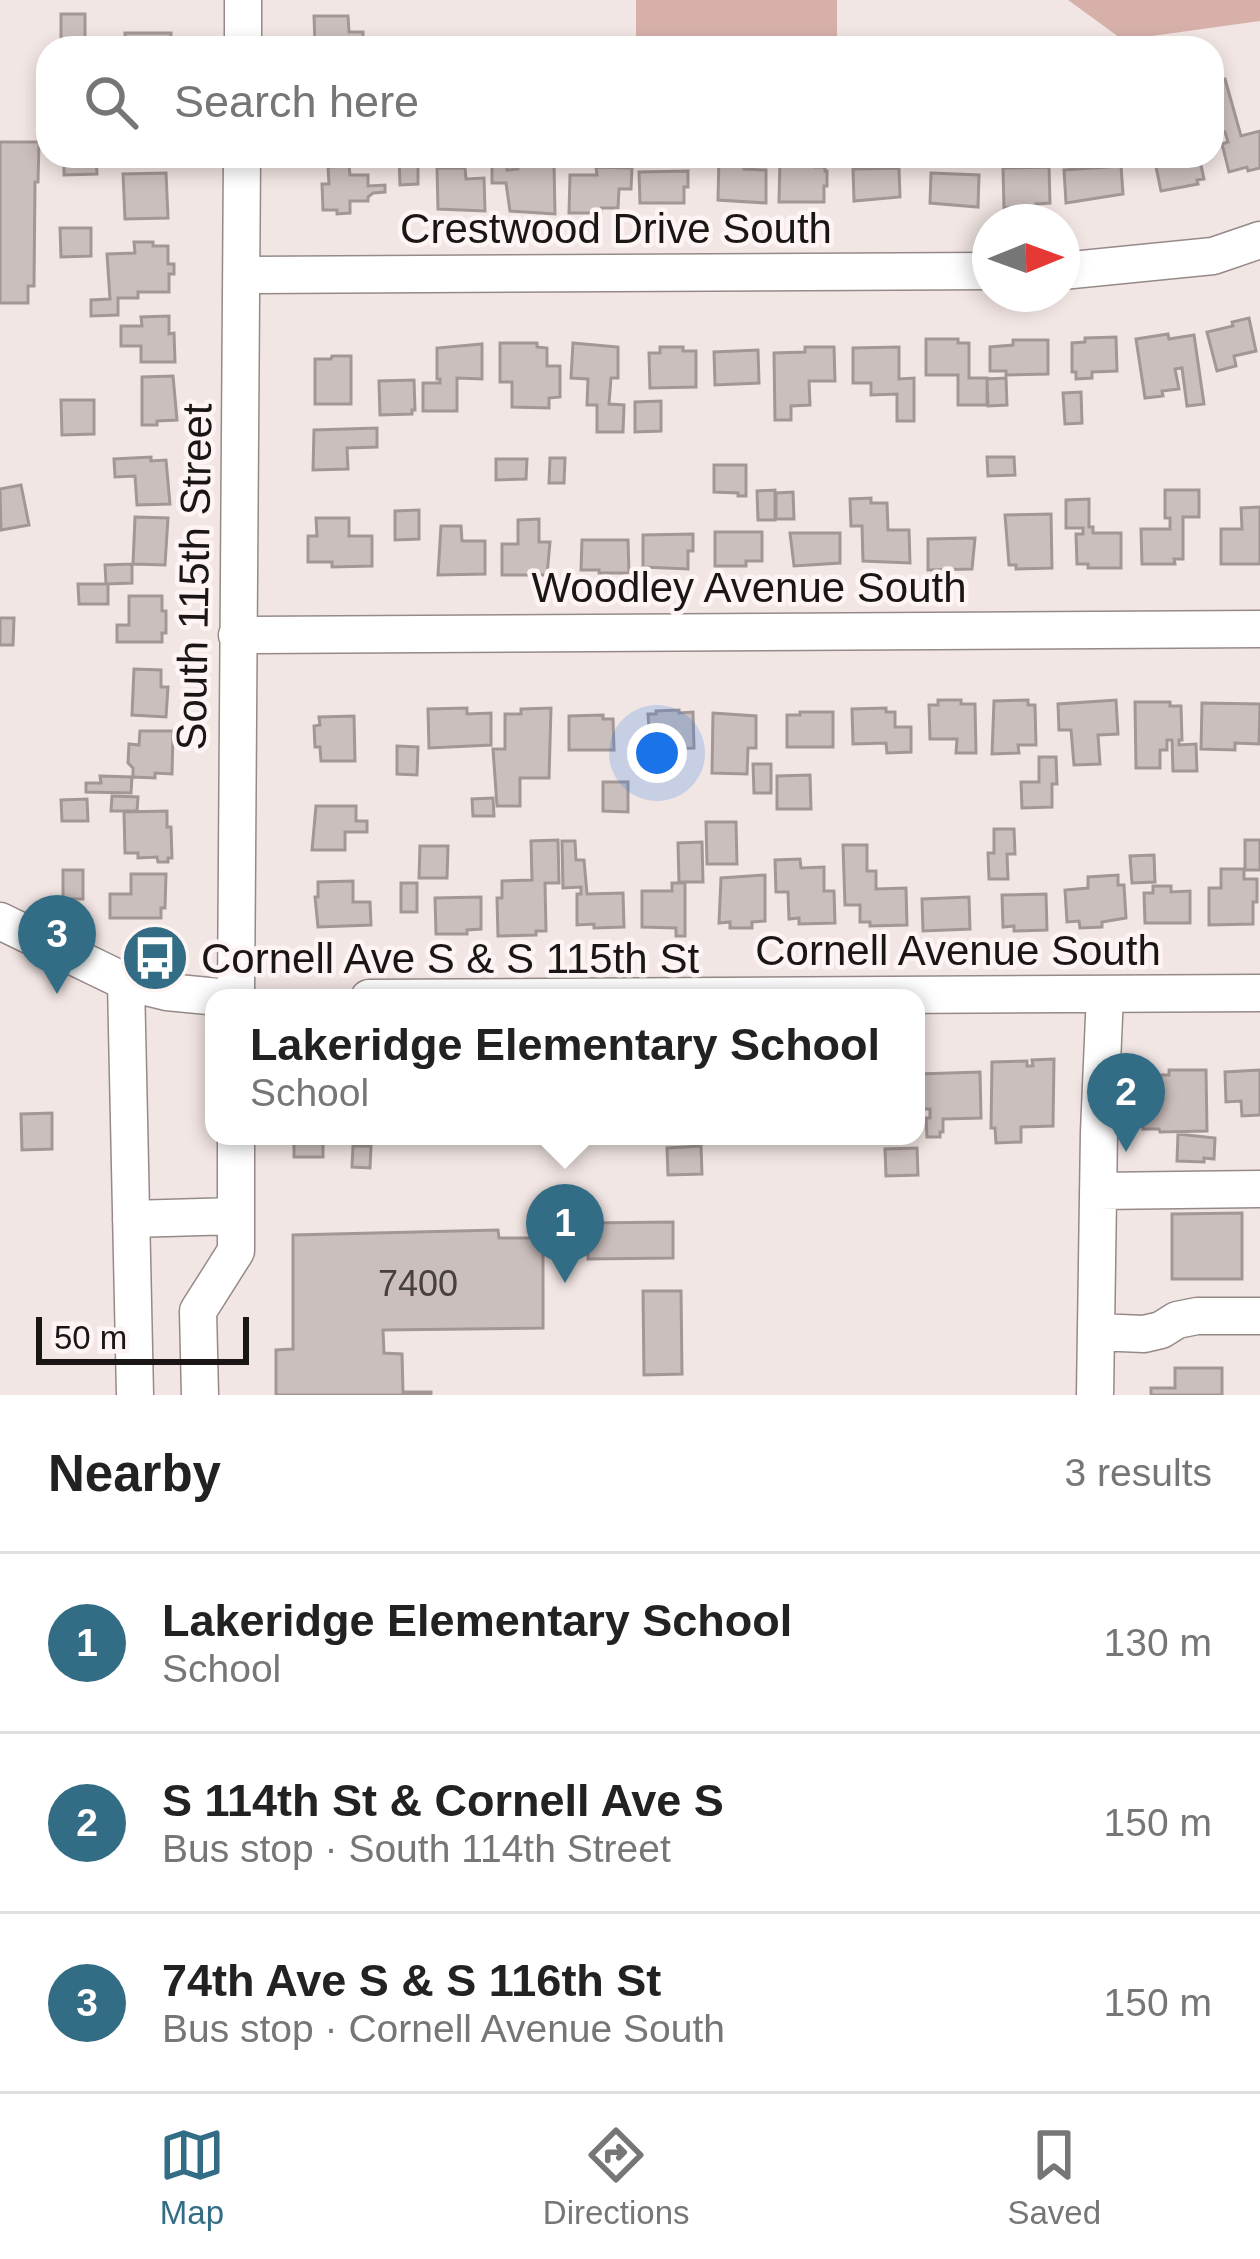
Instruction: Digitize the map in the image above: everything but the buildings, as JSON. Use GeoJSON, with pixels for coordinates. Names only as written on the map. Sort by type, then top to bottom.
{"type":"FeatureCollection","features":[{"type":"Feature","properties":{"kind":"street"},"geometry":{"type":"LineString","coordinates":[[243,0],[243,36]]}},
{"type":"Feature","properties":{"kind":"street","name":"South 115th Street"},"geometry":{"type":"LineString","coordinates":[[232,989],[242,168]]}},
{"type":"Feature","properties":{"kind":"street"},"geometry":{"type":"LineString","coordinates":[[1080,269],[1213,256],[1260,240]]}},
{"type":"Feature","properties":{"kind":"street","name":"Crestwood Drive South"},"geometry":{"type":"LineString","coordinates":[[242,275],[972,271]]}},
{"type":"Feature","properties":{"kind":"street","name":"Woodley Avenue South"},"geometry":{"type":"LineString","coordinates":[[238,634],[1260,629]]}},
{"type":"Feature","properties":{"kind":"street"},"geometry":{"type":"LineString","coordinates":[[9,924],[126,982],[205,996]]}},
{"type":"Feature","properties":{"kind":"street"},"geometry":{"type":"LineString","coordinates":[[126,982],[134,1395]]}},
{"type":"Feature","properties":{"kind":"street","name":"Cornell Avenue South"},"geometry":{"type":"LineString","coordinates":[[925,995],[1260,993]]}},
{"type":"Feature","properties":{"kind":"street"},"geometry":{"type":"LineString","coordinates":[[1095,1395],[1105,994]]}},
{"type":"Feature","properties":{"kind":"street"},"geometry":{"type":"LineString","coordinates":[[200,1395],[198,1311],[236,1251],[236,1145]]}},
{"type":"Feature","properties":{"kind":"street"},"geometry":{"type":"LineString","coordinates":[[1098,1191],[1260,1189]]}},
{"type":"Feature","properties":{"kind":"street"},"geometry":{"type":"LineString","coordinates":[[131,1219],[236,1216]]}},
{"type":"Feature","properties":{"kind":"street"},"geometry":{"type":"LineString","coordinates":[[1096,1333],[1144,1334],[1197,1316],[1260,1316]]}},
{"type":"Feature","properties":{"kind":"shaded area"},"geometry":{"type":"Polygon","coordinates":[[[636,0],[837,0],[837,36],[636,36],[636,0]]]}},
{"type":"Feature","properties":{"kind":"shaded area"},"geometry":{"type":"Polygon","coordinates":[[[1068,0],[1260,0],[1260,21],[1118,36],[1068,0]]]}},
{"type":"Feature","properties":{"kind":"place","name":"Cornell Ave S & S 115th St"},"geometry":{"type":"Point","coordinates":[155,958]}},
{"type":"Feature","properties":{"kind":"place","name":"74th Ave S & S 116th St"},"geometry":{"type":"Point","coordinates":[57,994]}},
{"type":"Feature","properties":{"kind":"place","name":"S 114th St & Cornell Ave S"},"geometry":{"type":"Point","coordinates":[1126,1152]}},
{"type":"Feature","properties":{"kind":"place","name":"Lakeridge Elementary School"},"geometry":{"type":"Point","coordinates":[565,1283]}}]}
